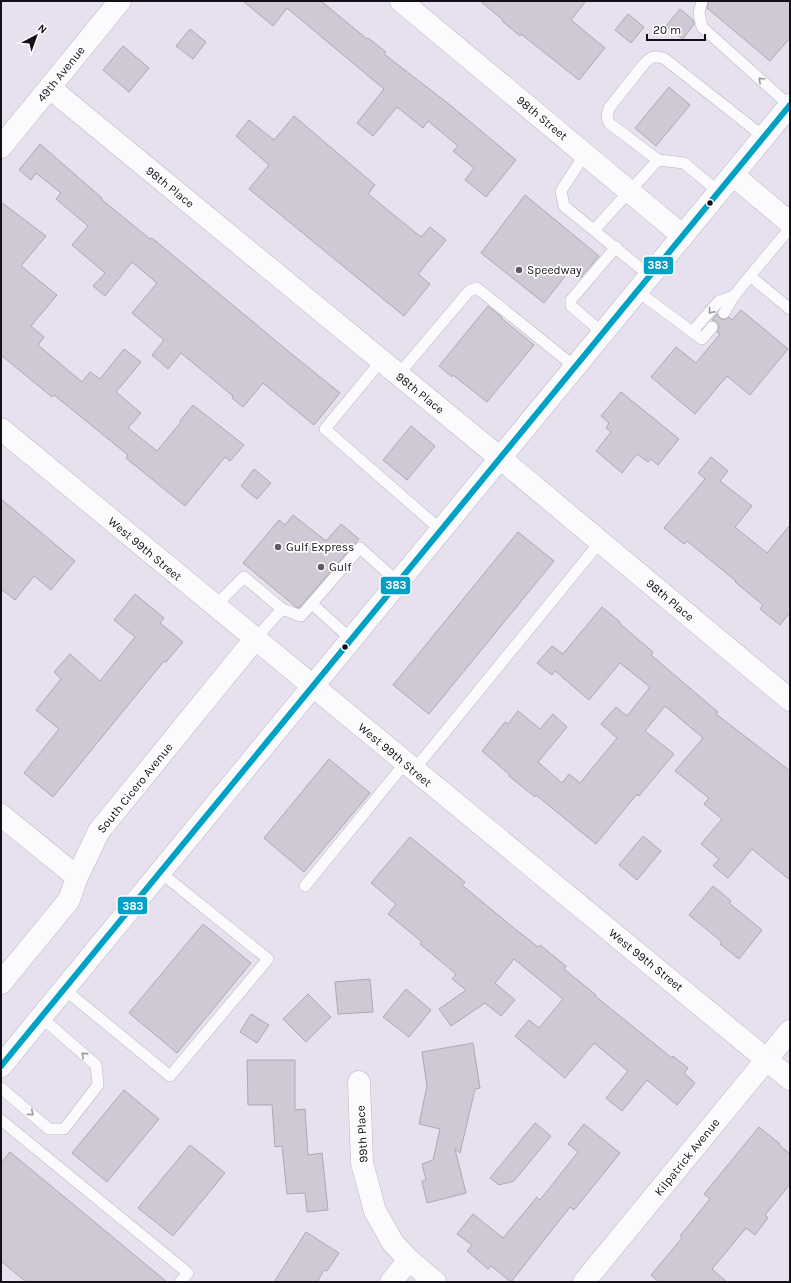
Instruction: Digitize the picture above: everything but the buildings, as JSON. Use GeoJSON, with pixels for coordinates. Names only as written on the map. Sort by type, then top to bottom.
{"type":"FeatureCollection","features":[{"type":"Feature","properties":{"kind":"street","name":"49th Avenue"},"geometry":{"type":"LineString","coordinates":[[1,147],[120,1]]}},
{"type":"Feature","properties":{"kind":"street","name":"98th Street"},"geometry":{"type":"LineString","coordinates":[[401,1],[683,236]]}},
{"type":"Feature","properties":{"kind":"street","name":"98th Place"},"geometry":{"type":"LineString","coordinates":[[50,88],[500,458],[790,700]]}},
{"type":"Feature","properties":{"kind":"street"},"geometry":{"type":"LineString","coordinates":[[1,1066],[790,106]]}},
{"type":"Feature","properties":{"kind":"street"},"geometry":{"type":"LineString","coordinates":[[733,175],[790,223]]}},
{"type":"Feature","properties":{"kind":"street","name":"West 99th Street"},"geometry":{"type":"LineString","coordinates":[[1,429],[790,1079]]}},
{"type":"Feature","properties":{"kind":"street","name":"South Cicero Avenue"},"geometry":{"type":"LineString","coordinates":[[1,983],[69,900],[77,877],[99,831],[255,639]]}},
{"type":"Feature","properties":{"kind":"street"},"geometry":{"type":"LineString","coordinates":[[1,815],[77,877]]}},
{"type":"Feature","properties":{"kind":"street","name":"Kilpatrick Avenue"},"geometry":{"type":"LineString","coordinates":[[584,1282],[790,1031]]}},
{"type":"Feature","properties":{"kind":"street","name":"99th Place"},"geometry":{"type":"LineString","coordinates":[[360,1082],[362,1163],[376,1211],[393,1243],[409,1260],[435,1282]]}},
{"type":"Feature","properties":{"kind":"street"},"geometry":{"type":"LineString","coordinates":[[391,1282],[409,1260]]}},
{"type":"Feature","properties":{"kind":"lane"},"geometry":{"type":"LineString","coordinates":[[702,1],[698,13],[702,27],[790,106]]}},
{"type":"Feature","properties":{"kind":"lane"},"geometry":{"type":"LineString","coordinates":[[719,192],[684,163],[658,160],[610,123],[606,116],[609,108],[650,58],[658,56],[665,59],[764,137]]}},
{"type":"Feature","properties":{"kind":"lane"},"geometry":{"type":"LineString","coordinates":[[585,154],[561,191],[564,206],[616,247],[644,283],[692,332],[702,339],[712,327]]}},
{"type":"Feature","properties":{"kind":"lane"},"geometry":{"type":"LineString","coordinates":[[594,230],[658,160]]}},
{"type":"Feature","properties":{"kind":"lane"},"geometry":{"type":"LineString","coordinates":[[724,313],[734,296],[790,228]]}},
{"type":"Feature","properties":{"kind":"lane"},"geometry":{"type":"LineString","coordinates":[[603,333],[571,306],[571,300],[616,247]]}},
{"type":"Feature","properties":{"kind":"lane"},"geometry":{"type":"LineString","coordinates":[[750,276],[790,309]]}},
{"type":"Feature","properties":{"kind":"lane"},"geometry":{"type":"LineString","coordinates":[[398,375],[469,291],[477,288],[575,367]]}},
{"type":"Feature","properties":{"kind":"lane"},"geometry":{"type":"LineString","coordinates":[[692,332],[719,301],[734,296]]}},
{"type":"Feature","properties":{"kind":"lane"},"geometry":{"type":"LineString","coordinates":[[381,361],[326,429],[441,530]]}},
{"type":"Feature","properties":{"kind":"lane"},"geometry":{"type":"LineString","coordinates":[[305,886],[600,542]]}},
{"type":"Feature","properties":{"kind":"lane"},"geometry":{"type":"LineString","coordinates":[[214,606],[244,577],[282,609],[301,616],[360,548],[398,582]]}},
{"type":"Feature","properties":{"kind":"lane"},"geometry":{"type":"LineString","coordinates":[[312,604],[351,639]]}},
{"type":"Feature","properties":{"kind":"lane"},"geometry":{"type":"LineString","coordinates":[[255,639],[282,609]]}},
{"type":"Feature","properties":{"kind":"lane"},"geometry":{"type":"LineString","coordinates":[[64,989],[170,1076],[268,959],[160,872]]}},
{"type":"Feature","properties":{"kind":"lane"},"geometry":{"type":"LineString","coordinates":[[1,1088],[49,1129],[64,1129],[98,1085],[96,1065],[41,1017]]}},
{"type":"Feature","properties":{"kind":"lane"},"geometry":{"type":"LineString","coordinates":[[1,1120],[188,1273],[180,1282]]}},
{"type":"Feature","properties":{"kind":"transit line","name":"383"},"geometry":{"type":"LineString","coordinates":[[1,1066],[790,105]]}},
{"type":"Feature","properties":{"kind":"place","name":"Speedway"},"geometry":{"type":"Point","coordinates":[519,270]}},
{"type":"Feature","properties":{"kind":"place","name":"Gulf Express"},"geometry":{"type":"Point","coordinates":[278,547]}},
{"type":"Feature","properties":{"kind":"place","name":"Gulf"},"geometry":{"type":"Point","coordinates":[321,567]}}]}
